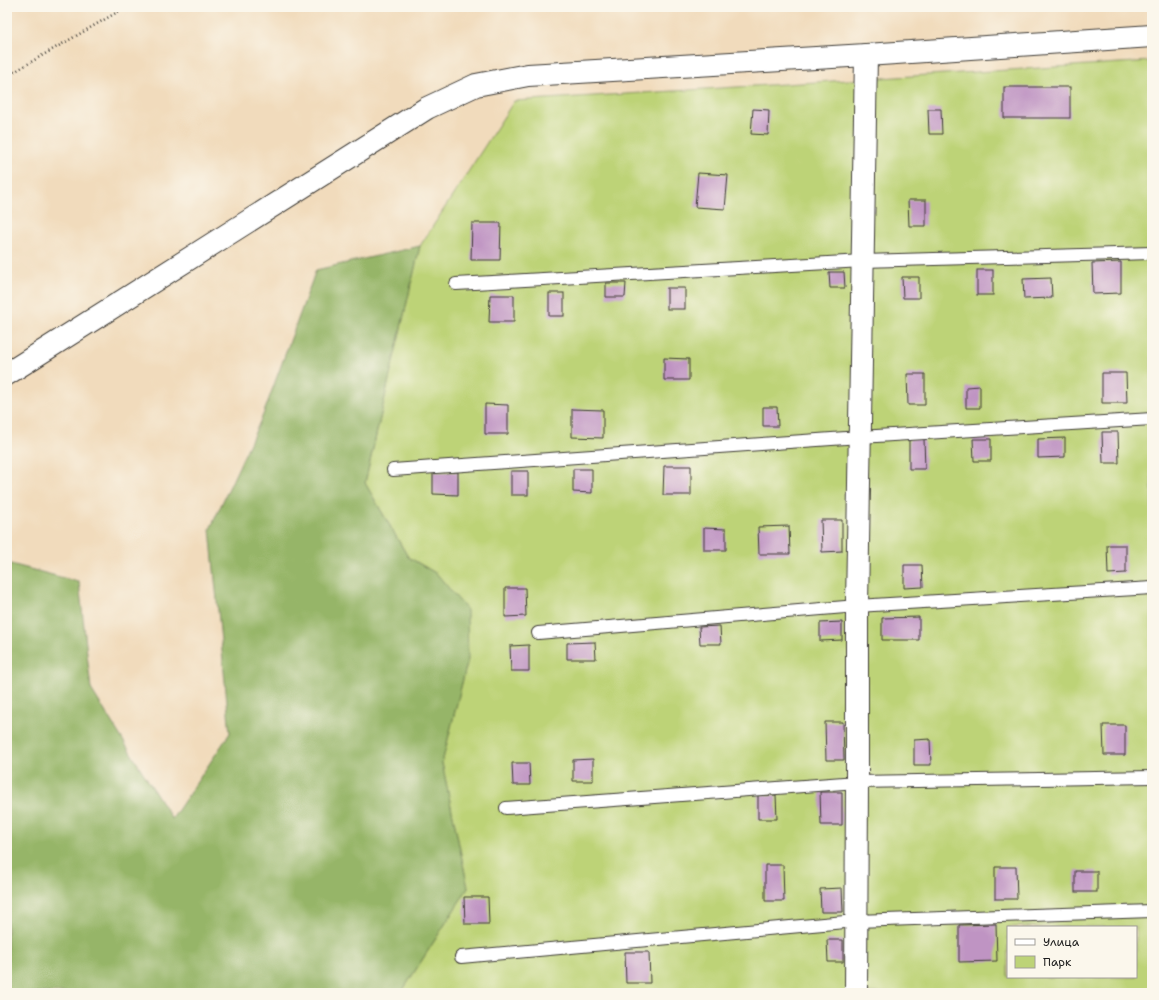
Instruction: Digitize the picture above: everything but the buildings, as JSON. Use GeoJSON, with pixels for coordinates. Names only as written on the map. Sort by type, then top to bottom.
{"type":"FeatureCollection","features":[{"type":"Feature","properties":{"kind":"street"},"geometry":{"type":"LineString","coordinates":[[7,374],[427,108],[476,86],[528,75],[1152,36]]}},
{"type":"Feature","properties":{"kind":"street"},"geometry":{"type":"LineString","coordinates":[[856,993],[858,782],[857,606],[866,55]]}},
{"type":"Feature","properties":{"kind":"lane"},"geometry":{"type":"LineString","coordinates":[[456,284],[863,261],[1152,252]]}},
{"type":"Feature","properties":{"kind":"lane"},"geometry":{"type":"LineString","coordinates":[[393,470],[860,437],[1152,419]]}},
{"type":"Feature","properties":{"kind":"lane"},"geometry":{"type":"LineString","coordinates":[[538,633],[857,606],[1152,588]]}},
{"type":"Feature","properties":{"kind":"lane"},"geometry":{"type":"LineString","coordinates":[[506,808],[858,782],[1152,777]]}},
{"type":"Feature","properties":{"kind":"lane"},"geometry":{"type":"LineString","coordinates":[[461,956],[856,921],[1152,911]]}},
{"type":"Feature","properties":{"kind":"path"},"geometry":{"type":"LineString","coordinates":[[7,76],[126,7]]}},
{"type":"Feature","properties":{"kind":"green space"},"geometry":{"type":"Polygon","coordinates":[[[1152,61],[1152,993],[401,993],[468,888],[442,763],[468,659],[437,574],[408,557],[365,483],[420,246],[514,101],[1152,61]]]}},
{"type":"Feature","properties":{"kind":"green space"},"geometry":{"type":"Polygon","coordinates":[[[420,246],[365,483],[408,557],[437,574],[467,610],[468,659],[442,763],[468,888],[401,993],[7,993],[7,563],[79,582],[91,689],[172,819],[230,733],[210,529],[263,415],[316,270],[420,246]]]}}]}
